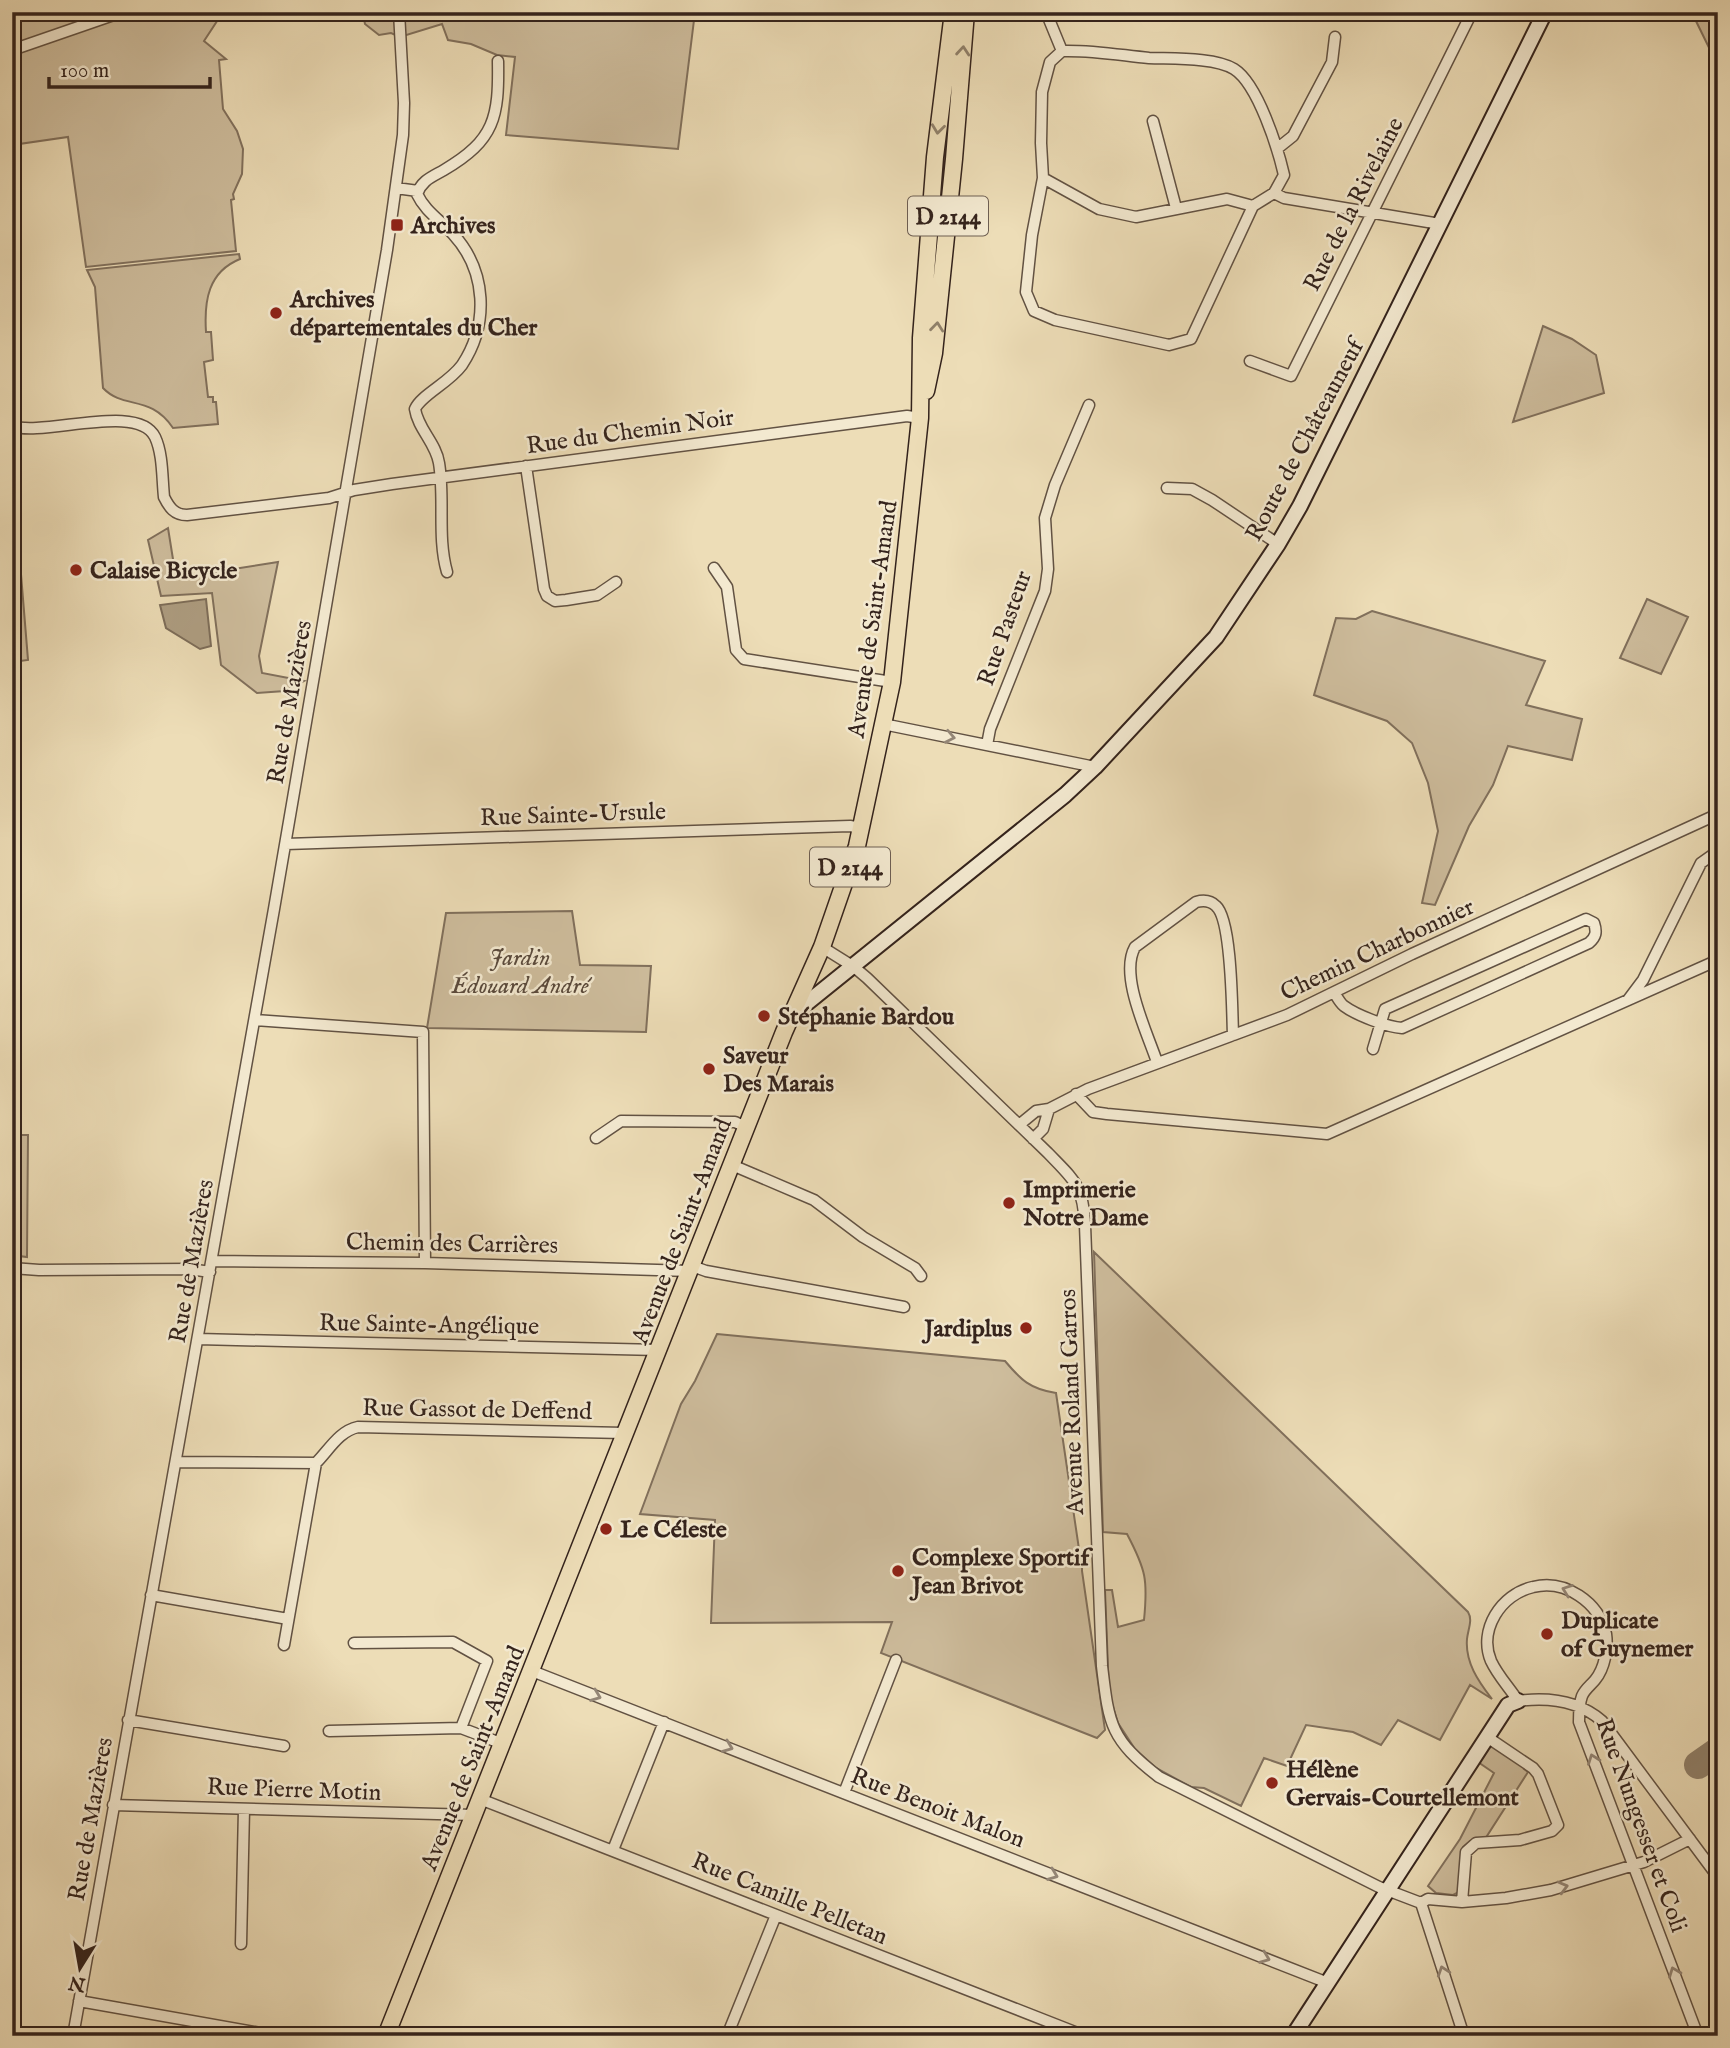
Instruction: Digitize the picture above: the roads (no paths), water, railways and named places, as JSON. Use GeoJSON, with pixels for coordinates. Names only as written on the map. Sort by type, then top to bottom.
{"type":"FeatureCollection","features":[{"type":"Feature","properties":{"kind":"main road","name":"Avenue de Saint-Amand"},"geometry":{"type":"LineString","coordinates":[[920,418],[933,365],[954,159],[953,12]]}},
{"type":"Feature","properties":{"kind":"main road","name":"Avenue de Saint-Amand"},"geometry":{"type":"LineString","coordinates":[[386,2036],[533,1671],[746,1127],[791,1015],[822,947],[861,828],[892,681],[920,418],[921,338],[935,156],[966,12]]}},
{"type":"Feature","properties":{"kind":"main road","name":"Route de Châteauneuf"},"geometry":{"type":"LineString","coordinates":[[791,1015],[1065,795],[1095,767],[1216,636],[1278,544],[1318,471],[1545,12]]}},
{"type":"Feature","properties":{"kind":"main road"},"geometry":{"type":"LineString","coordinates":[[935,156],[954,159]]}},
{"type":"Feature","properties":{"kind":"main road"},"geometry":{"type":"LineString","coordinates":[[1293,2036],[1509,1703],[1518,1700]]}},
{"type":"Feature","properties":{"kind":"street"},"geometry":{"type":"LineString","coordinates":[[12,50],[122,12]]}},
{"type":"Feature","properties":{"kind":"street","name":"Rue de Mazières"},"geometry":{"type":"LineString","coordinates":[[73,2036],[286,844],[396,188],[404,103],[398,12]]}},
{"type":"Feature","properties":{"kind":"street"},"geometry":{"type":"LineString","coordinates":[[1046,12],[1062,51]]}},
{"type":"Feature","properties":{"kind":"street","name":"Rue de la Rivelaine"},"geometry":{"type":"LineString","coordinates":[[1250,361],[1291,376],[1472,12]]}},
{"type":"Feature","properties":{"kind":"street"},"geometry":{"type":"LineString","coordinates":[[1278,148],[1293,136],[1332,62],[1335,37]]}},
{"type":"Feature","properties":{"kind":"street"},"geometry":{"type":"LineString","coordinates":[[1086,50],[1211,62],[1234,69],[1249,84],[1278,148],[1284,175],[1274,193],[1253,206],[1191,339],[1169,345],[1055,320],[1034,311],[1026,292],[1032,235],[1043,178],[1042,92],[1050,62],[1062,51],[1086,50]]}},
{"type":"Feature","properties":{"kind":"street"},"geometry":{"type":"LineString","coordinates":[[447,572],[443,558],[441,478],[435,447],[416,417],[415,409],[421,399],[446,383],[462,364],[477,331],[481,315],[480,295],[474,265],[465,249],[423,206],[417,194],[421,183],[457,162],[487,134],[494,120],[498,61]]}},
{"type":"Feature","properties":{"kind":"street"},"geometry":{"type":"LineString","coordinates":[[1153,121],[1176,208]]}},
{"type":"Feature","properties":{"kind":"street"},"geometry":{"type":"LineString","coordinates":[[1043,178],[1099,209],[1136,217],[1227,199],[1253,206]]}},
{"type":"Feature","properties":{"kind":"street"},"geometry":{"type":"LineString","coordinates":[[396,188],[418,191]]}},
{"type":"Feature","properties":{"kind":"street"},"geometry":{"type":"LineString","coordinates":[[1274,193],[1284,198],[1440,224]]}},
{"type":"Feature","properties":{"kind":"street","name":"Rue Pasteur"},"geometry":{"type":"LineString","coordinates":[[987,745],[990,729],[1045,591],[1048,569],[1045,518],[1055,485],[1089,405]]}},
{"type":"Feature","properties":{"kind":"street","name":"Rue du Chemin Noir"},"geometry":{"type":"LineString","coordinates":[[12,426],[32,429],[124,421],[146,427],[158,446],[164,497],[168,505],[180,515],[329,498],[346,492],[802,428],[907,416],[920,418]]}},
{"type":"Feature","properties":{"kind":"street"},"geometry":{"type":"LineString","coordinates":[[526,466],[547,596],[555,601],[597,595],[616,582]]}},
{"type":"Feature","properties":{"kind":"street"},"geometry":{"type":"LineString","coordinates":[[1167,488],[1192,489],[1278,544]]}},
{"type":"Feature","properties":{"kind":"street"},"geometry":{"type":"LineString","coordinates":[[714,568],[727,587],[736,650],[744,659],[892,681]]}},
{"type":"Feature","properties":{"kind":"street"},"geometry":{"type":"LineString","coordinates":[[883,724],[1095,767]]}},
{"type":"Feature","properties":{"kind":"street","name":"Chemin Charbonnier"},"geometry":{"type":"LineString","coordinates":[[1018,1125],[1036,1111],[1049,1110],[1076,1094],[1287,1016],[1425,948],[1718,814]]}},
{"type":"Feature","properties":{"kind":"street","name":"Rue Sainte-Ursule"},"geometry":{"type":"LineString","coordinates":[[286,844],[850,825],[861,828]]}},
{"type":"Feature","properties":{"kind":"street"},"geometry":{"type":"LineString","coordinates":[[1628,1000],[1643,980],[1701,863],[1718,850]]}},
{"type":"Feature","properties":{"kind":"street"},"geometry":{"type":"LineString","coordinates":[[1157,1062],[1130,979],[1131,955],[1135,947],[1196,902],[1208,901],[1216,905],[1226,922],[1233,1035]]}},
{"type":"Feature","properties":{"kind":"street"},"geometry":{"type":"LineString","coordinates":[[1334,992],[1342,1006],[1380,1022],[1390,1027],[1402,1028],[1589,943],[1595,938],[1594,923],[1586,919],[1385,1009],[1380,1022],[1373,1049]]}},
{"type":"Feature","properties":{"kind":"street","name":"Avenue Roland Garros"},"geometry":{"type":"LineString","coordinates":[[822,947],[854,967],[1033,1139],[1076,1182],[1084,1201],[1102,1666],[1108,1711],[1117,1737],[1136,1759],[1159,1777],[1389,1891],[1421,1903]]}},
{"type":"Feature","properties":{"kind":"street"},"geometry":{"type":"LineString","coordinates":[[1076,1094],[1093,1112],[1327,1134],[1718,961]]}},
{"type":"Feature","properties":{"kind":"street"},"geometry":{"type":"LineString","coordinates":[[255,1020],[423,1032],[425,1263]]}},
{"type":"Feature","properties":{"kind":"street"},"geometry":{"type":"LineString","coordinates":[[1033,1139],[1043,1129],[1049,1110]]}},
{"type":"Feature","properties":{"kind":"street"},"geometry":{"type":"LineString","coordinates":[[596,1138],[621,1121],[735,1122],[746,1127]]}},
{"type":"Feature","properties":{"kind":"street"},"geometry":{"type":"LineString","coordinates":[[732,1165],[814,1200],[863,1237],[915,1268],[921,1276]]}},
{"type":"Feature","properties":{"kind":"street","name":"Chemin des Carrières"},"geometry":{"type":"LineString","coordinates":[[212,1261],[691,1268],[904,1307]]}},
{"type":"Feature","properties":{"kind":"street"},"geometry":{"type":"LineString","coordinates":[[12,1268],[190,1269],[210,1272]]}},
{"type":"Feature","properties":{"kind":"street","name":"Rue Sainte-Angélique"},"geometry":{"type":"LineString","coordinates":[[198,1339],[659,1350]]}},
{"type":"Feature","properties":{"kind":"street","name":"Rue Gassot de Deffend"},"geometry":{"type":"LineString","coordinates":[[316,1463],[342,1434],[358,1426],[624,1433]]}},
{"type":"Feature","properties":{"kind":"street"},"geometry":{"type":"LineString","coordinates":[[177,1462],[316,1463],[284,1644]]}},
{"type":"Feature","properties":{"kind":"street"},"geometry":{"type":"LineString","coordinates":[[1579,1706],[1583,1693],[1598,1677],[1606,1655],[1605,1632],[1596,1610],[1578,1594],[1557,1586],[1533,1587],[1512,1596],[1496,1613],[1487,1635],[1490,1659],[1500,1678],[1518,1700],[1546,1700],[1579,1706],[1602,1721],[1718,1877]]}},
{"type":"Feature","properties":{"kind":"street"},"geometry":{"type":"LineString","coordinates":[[151,1595],[288,1619]]}},
{"type":"Feature","properties":{"kind":"street"},"geometry":{"type":"LineString","coordinates":[[354,1643],[453,1642],[487,1661],[461,1728]]}},
{"type":"Feature","properties":{"kind":"street"},"geometry":{"type":"LineString","coordinates":[[844,1793],[896,1660]]}},
{"type":"Feature","properties":{"kind":"street","name":"Rue Benoit Malon"},"geometry":{"type":"LineString","coordinates":[[533,1671],[1328,1983]]}},
{"type":"Feature","properties":{"kind":"street","name":"Rue Nungesser et Coli"},"geometry":{"type":"LineString","coordinates":[[1579,1706],[1579,1722],[1698,2036]]}},
{"type":"Feature","properties":{"kind":"street"},"geometry":{"type":"LineString","coordinates":[[128,1720],[284,1746]]}},
{"type":"Feature","properties":{"kind":"street"},"geometry":{"type":"LineString","coordinates":[[613,1850],[664,1722]]}},
{"type":"Feature","properties":{"kind":"street"},"geometry":{"type":"LineString","coordinates":[[328,1731],[461,1728],[503,1744]]}},
{"type":"Feature","properties":{"kind":"street"},"geometry":{"type":"LineString","coordinates":[[1462,1902],[1466,1852],[1476,1843],[1520,1840],[1552,1831],[1558,1825],[1538,1774],[1487,1737]]}},
{"type":"Feature","properties":{"kind":"street","name":"Rue Camille Pelletan"},"geometry":{"type":"LineString","coordinates":[[480,1799],[1085,2036]]}},
{"type":"Feature","properties":{"kind":"street","name":"Rue Pierre Motin"},"geometry":{"type":"LineString","coordinates":[[113,1805],[474,1815]]}},
{"type":"Feature","properties":{"kind":"street"},"geometry":{"type":"LineString","coordinates":[[241,1944],[244,1808]]}},
{"type":"Feature","properties":{"kind":"street"},"geometry":{"type":"LineString","coordinates":[[1464,2036],[1421,1903],[1428,1899],[1462,1902],[1529,1895],[1634,1865],[1690,1839]]}},
{"type":"Feature","properties":{"kind":"street"},"geometry":{"type":"LineString","coordinates":[[727,2036],[776,1915]]}},
{"type":"Feature","properties":{"kind":"street"},"geometry":{"type":"LineString","coordinates":[[79,2001],[277,2036]]}},
{"type":"Feature","properties":{"kind":"place","name":"Archives"},"geometry":{"type":"Point","coordinates":[397,225]}},
{"type":"Feature","properties":{"kind":"place","name":"Archives départementales du Cher"},"geometry":{"type":"Point","coordinates":[276,313]}},
{"type":"Feature","properties":{"kind":"place","name":"Calaise Bicycle"},"geometry":{"type":"Point","coordinates":[76,570]}},
{"type":"Feature","properties":{"kind":"place","name":"Stéphanie Bardou"},"geometry":{"type":"Point","coordinates":[764,1016]}},
{"type":"Feature","properties":{"kind":"place","name":"Saveur Des Marais"},"geometry":{"type":"Point","coordinates":[709,1069]}},
{"type":"Feature","properties":{"kind":"place","name":"Imprimerie Notre Dame"},"geometry":{"type":"Point","coordinates":[1009,1203]}},
{"type":"Feature","properties":{"kind":"place","name":"Jardiplus"},"geometry":{"type":"Point","coordinates":[1026,1328]}},
{"type":"Feature","properties":{"kind":"place","name":"Le Céleste"},"geometry":{"type":"Point","coordinates":[606,1529]}},
{"type":"Feature","properties":{"kind":"place","name":"Complexe Sportif Jean Brivot"},"geometry":{"type":"Point","coordinates":[898,1571]}},
{"type":"Feature","properties":{"kind":"place","name":"Duplicate of Guynemer"},"geometry":{"type":"Point","coordinates":[1547,1634]}},
{"type":"Feature","properties":{"kind":"place","name":"Hélène Gervais-Courtellemont"},"geometry":{"type":"Point","coordinates":[1272,1783]}},
{"type":"Feature","properties":{"kind":"park label","name":"Jardin Édouard André"},"geometry":{"type":"Point","coordinates":[520,971]}}]}
